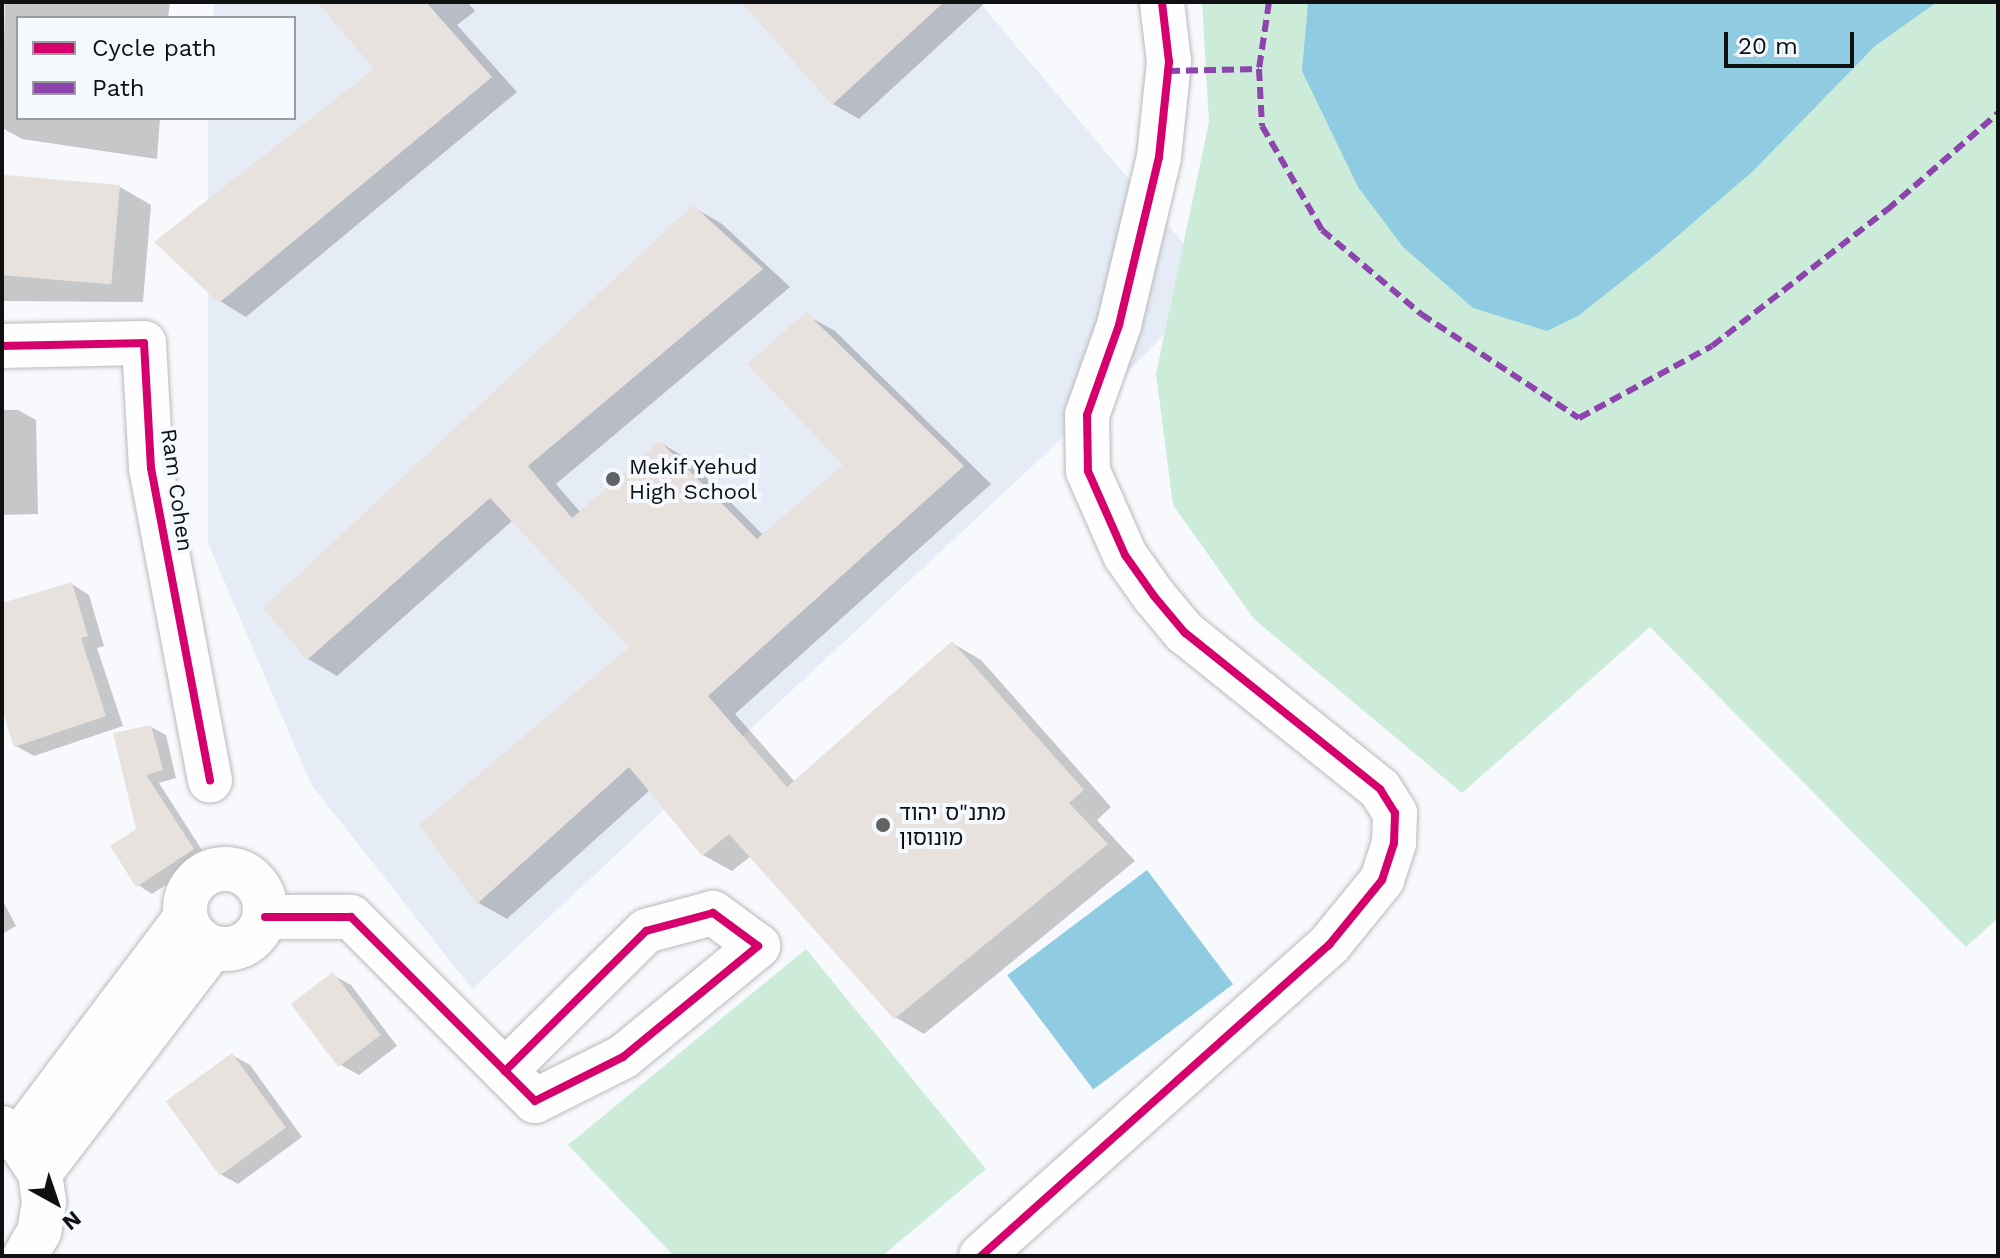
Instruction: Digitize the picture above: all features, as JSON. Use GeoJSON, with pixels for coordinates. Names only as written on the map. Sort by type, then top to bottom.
{"type":"FeatureCollection","features":[{"type":"Feature","properties":{"kind":"street"},"geometry":{"type":"LineString","coordinates":[[981,1256],[1329,945],[1382,880],[1394,843],[1395,813],[1380,789],[1185,633],[1154,596],[1125,555],[1088,471],[1087,415],[1119,325],[1159,157],[1169,62],[1162,2]]}},
{"type":"Feature","properties":{"kind":"street","name":"Ram Cohen"},"geometry":{"type":"LineString","coordinates":[[2,346],[144,343],[151,468],[210,780]]}},
{"type":"Feature","properties":{"kind":"street"},"geometry":{"type":"LineString","coordinates":[[218,869],[254,880],[262,891],[265,917],[260,930],[239,947],[198,933],[188,892],[195,881],[218,869]]}},
{"type":"Feature","properties":{"kind":"street"},"geometry":{"type":"LineString","coordinates":[[713,913],[758,946],[623,1057],[520,1086],[646,931],[713,913]]}},
{"type":"Feature","properties":{"kind":"street"},"geometry":{"type":"LineString","coordinates":[[265,917],[351,917],[520,1086]]}},
{"type":"Feature","properties":{"kind":"street"},"geometry":{"type":"LineString","coordinates":[[25,1256],[39,1232],[44,1202],[20,1147],[198,933]]}},
{"type":"Feature","properties":{"kind":"shaded area","name":"Mekif Yehud High School"},"geometry":{"type":"Polygon","coordinates":[[[214,2],[979,2],[1215,281],[1087,415],[472,989],[311,784],[208,543],[208,120],[296,120],[296,16],[213,16],[214,2]]]}},
{"type":"Feature","properties":{"kind":"green space"},"geometry":{"type":"Polygon","coordinates":[[[1202,2],[1998,2],[1998,918],[1966,947],[1650,627],[1462,793],[1254,619],[1173,505],[1156,374],[1209,122],[1202,2]]]}},
{"type":"Feature","properties":{"kind":"green space"},"geometry":{"type":"Polygon","coordinates":[[[806,949],[986,1169],[882,1256],[674,1256],[568,1145],[806,949]]]}},
{"type":"Feature","properties":{"kind":"water"},"geometry":{"type":"Polygon","coordinates":[[[1308,2],[1937,2],[1875,46],[1753,171],[1659,252],[1578,316],[1547,331],[1473,308],[1403,247],[1358,187],[1302,71],[1308,2]]]}},
{"type":"Feature","properties":{"kind":"water"},"geometry":{"type":"Polygon","coordinates":[[[1147,870],[1233,984],[1093,1090],[1007,975],[1147,870]]]}},
{"type":"Feature","properties":{"kind":"building"},"geometry":{"type":"Polygon","coordinates":[[[317,2],[426,2],[492,77],[219,303],[154,242],[374,69],[317,2]]]}},
{"type":"Feature","properties":{"kind":"building"},"geometry":{"type":"Polygon","coordinates":[[[741,2],[944,2],[832,105],[741,2]]]}},
{"type":"Feature","properties":{"kind":"building"},"geometry":{"type":"Polygon","coordinates":[[[2,175],[120,185],[111,285],[2,275],[2,175]]]}},
{"type":"Feature","properties":{"kind":"building"},"geometry":{"type":"Polygon","coordinates":[[[693,205],[763,269],[528,466],[572,518],[660,441],[757,539],[843,465],[747,364],[806,312],[964,466],[708,696],[787,787],[952,641],[1084,790],[1069,803],[1108,844],[894,1019],[729,834],[702,856],[629,767],[477,904],[419,825],[629,647],[490,498],[307,660],[263,608],[693,205]]]}},
{"type":"Feature","properties":{"kind":"building"},"geometry":{"type":"Polygon","coordinates":[[[72,582],[88,636],[81,638],[106,716],[14,747],[2,710],[2,603],[72,582]]]}},
{"type":"Feature","properties":{"kind":"building"},"geometry":{"type":"Polygon","coordinates":[[[151,725],[163,770],[146,775],[194,849],[136,887],[110,846],[136,829],[113,733],[151,725]]]}},
{"type":"Feature","properties":{"kind":"building"},"geometry":{"type":"Polygon","coordinates":[[[333,972],[381,1035],[338,1067],[291,1004],[333,972]]]}},
{"type":"Feature","properties":{"kind":"building"},"geometry":{"type":"Polygon","coordinates":[[[232,1053],[286,1127],[220,1176],[166,1101],[232,1053]]]}},
{"type":"Feature","properties":{"kind":"marked path"},"geometry":{"type":"LineString","coordinates":[[1269,2],[1259,69],[1262,126],[1322,230],[1421,314],[1579,418],[1712,346],[1887,210],[1998,113]]}},
{"type":"Feature","properties":{"kind":"marked path"},"geometry":{"type":"LineString","coordinates":[[1168,71],[1259,69]]}},
{"type":"Feature","properties":{"kind":"cycle path"},"geometry":{"type":"LineString","coordinates":[[981,1256],[1329,945],[1382,880],[1394,843],[1395,813],[1380,789],[1185,633],[1154,596],[1125,555],[1088,471],[1087,415],[1119,325],[1159,157],[1169,62],[1162,2]]}},
{"type":"Feature","properties":{"kind":"cycle path"},"geometry":{"type":"LineString","coordinates":[[2,346],[144,343],[151,468],[210,780]]}},
{"type":"Feature","properties":{"kind":"cycle path"},"geometry":{"type":"LineString","coordinates":[[265,917],[351,917],[535,1101],[623,1057],[758,946],[713,913],[646,931],[505,1071]]}},
{"type":"Feature","properties":{"kind":"place","name":"Mekif Yehud High School"},"geometry":{"type":"Point","coordinates":[613,479]}},
{"type":"Feature","properties":{"kind":"place","name":"מתנ\"ס יהוד מונוסון"},"geometry":{"type":"Point","coordinates":[883,825]}}]}
